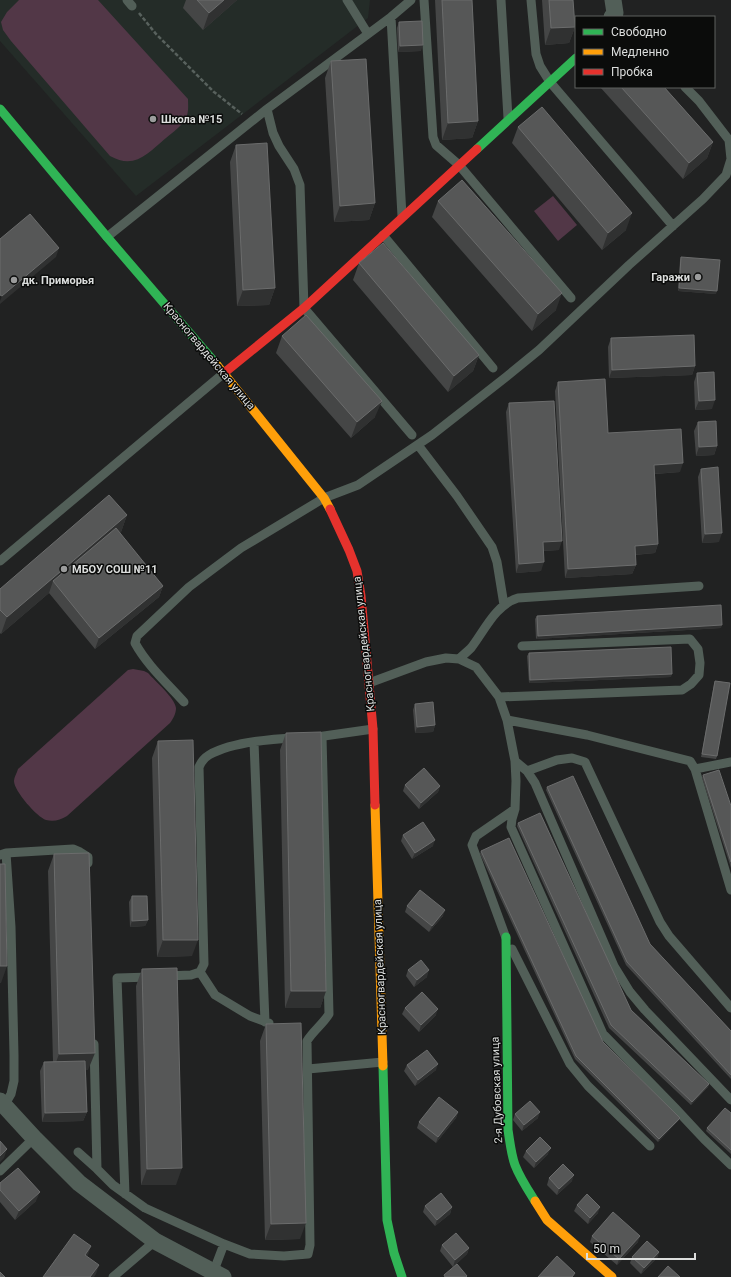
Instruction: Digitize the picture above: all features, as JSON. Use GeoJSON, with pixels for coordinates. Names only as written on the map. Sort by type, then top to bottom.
{"type":"FeatureCollection","features":[{"type":"Feature","properties":{"kind":"main road"},"geometry":{"type":"LineString","coordinates":[[224,373],[304,308],[575,59]]}},
{"type":"Feature","properties":{"kind":"main road","name":"Красногвардейская улица"},"geometry":{"type":"LineString","coordinates":[[0,109],[107,237],[224,373],[324,498],[349,550],[357,571],[361,596],[373,729],[387,1220],[394,1253],[402,1277]]}},
{"type":"Feature","properties":{"kind":"main road","name":"2-я Дубовская улица"},"geometry":{"type":"LineString","coordinates":[[506,937],[508,1130],[515,1165],[524,1184],[547,1220],[612,1277]]}},
{"type":"Feature","properties":{"kind":"street"},"geometry":{"type":"LineString","coordinates":[[2,1103],[34,1138],[79,1183],[155,1241],[218,1275]]}},
{"type":"Feature","properties":{"kind":"lane"},"geometry":{"type":"LineString","coordinates":[[348,0],[368,34]]}},
{"type":"Feature","properties":{"kind":"lane"},"geometry":{"type":"LineString","coordinates":[[107,237],[267,109],[391,17],[411,0]]}},
{"type":"Feature","properties":{"kind":"lane"},"geometry":{"type":"LineString","coordinates":[[424,0],[433,136],[436,146],[459,165],[571,298]]}},
{"type":"Feature","properties":{"kind":"lane"},"geometry":{"type":"LineString","coordinates":[[502,0],[509,120]]}},
{"type":"Feature","properties":{"kind":"lane"},"geometry":{"type":"LineString","coordinates":[[531,0],[536,54],[540,66],[550,82],[673,226]]}},
{"type":"Feature","properties":{"kind":"lane"},"geometry":{"type":"LineString","coordinates":[[391,17],[402,217]]}},
{"type":"Feature","properties":{"kind":"lane"},"geometry":{"type":"LineString","coordinates":[[184,702],[139,650],[135,643],[137,636],[190,587],[241,548],[324,498],[358,485],[418,445],[539,350],[629,265],[703,199],[726,175],[731,159],[729,140],[699,101],[686,88]]}},
{"type":"Feature","properties":{"kind":"lane"},"geometry":{"type":"LineString","coordinates":[[267,109],[273,133],[294,170],[300,185],[304,308],[412,435]]}},
{"type":"Feature","properties":{"kind":"lane"},"geometry":{"type":"LineString","coordinates":[[383,235],[492,368]]}},
{"type":"Feature","properties":{"kind":"lane"},"geometry":{"type":"LineString","coordinates":[[0,562],[224,373]]}},
{"type":"Feature","properties":{"kind":"lane"},"geometry":{"type":"LineString","coordinates":[[418,445],[457,496],[492,547],[504,606]]}},
{"type":"Feature","properties":{"kind":"lane"},"geometry":{"type":"LineString","coordinates":[[459,659],[470,649],[499,609],[510,601],[518,598],[699,586]]}},
{"type":"Feature","properties":{"kind":"lane"},"geometry":{"type":"LineString","coordinates":[[499,697],[682,690],[691,684],[699,675],[700,663],[698,649],[690,638],[522,646]]}},
{"type":"Feature","properties":{"kind":"lane"},"geometry":{"type":"LineString","coordinates":[[369,683],[426,662],[446,658],[459,659],[476,667],[499,697],[507,720],[515,761],[515,809],[511,827],[603,1034],[704,1139],[731,1164]]}},
{"type":"Feature","properties":{"kind":"lane"},"geometry":{"type":"LineString","coordinates":[[507,720],[586,735],[690,761],[695,768],[731,890]]}},
{"type":"Feature","properties":{"kind":"lane"},"geometry":{"type":"LineString","coordinates":[[125,1194],[117,978],[191,976],[200,972],[204,964],[199,766],[209,755],[224,749],[254,742],[274,738],[322,737],[373,729]]}},
{"type":"Feature","properties":{"kind":"lane"},"geometry":{"type":"LineString","coordinates":[[78,1152],[113,1186],[145,1208],[224,1244],[250,1254],[284,1256],[308,1254],[310,1237],[307,1034],[325,1020],[329,1014],[322,737]]}},
{"type":"Feature","properties":{"kind":"lane"},"geometry":{"type":"LineString","coordinates":[[254,742],[265,1022]]}},
{"type":"Feature","properties":{"kind":"lane"},"geometry":{"type":"LineString","coordinates":[[527,771],[557,760],[572,758],[585,762],[660,922],[669,936],[731,1008]]}},
{"type":"Feature","properties":{"kind":"lane"},"geometry":{"type":"LineString","coordinates":[[515,761],[527,771],[535,783],[614,966],[630,992],[645,1010],[731,1100]]}},
{"type":"Feature","properties":{"kind":"lane"},"geometry":{"type":"LineString","coordinates":[[695,768],[731,762]]}},
{"type":"Feature","properties":{"kind":"lane"},"geometry":{"type":"LineString","coordinates":[[515,809],[476,836],[472,845],[506,937],[570,1064],[588,1086],[650,1146]]}},
{"type":"Feature","properties":{"kind":"lane"},"geometry":{"type":"LineString","coordinates":[[2,1103],[11,1094],[14,1081],[11,927],[3,854],[73,849],[88,857],[88,873]]}},
{"type":"Feature","properties":{"kind":"lane"},"geometry":{"type":"LineString","coordinates":[[200,972],[215,995],[250,1016],[278,1027]]}},
{"type":"Feature","properties":{"kind":"lane"},"geometry":{"type":"LineString","coordinates":[[93,1035],[97,1169]]}},
{"type":"Feature","properties":{"kind":"lane"},"geometry":{"type":"LineString","coordinates":[[308,1069],[383,1062]]}},
{"type":"Feature","properties":{"kind":"lane"},"geometry":{"type":"LineString","coordinates":[[0,1171],[34,1138]]}},
{"type":"Feature","properties":{"kind":"lane"},"geometry":{"type":"LineString","coordinates":[[114,1277],[155,1241]]}},
{"type":"Feature","properties":{"kind":"lane"},"geometry":{"type":"LineString","coordinates":[[218,1275],[224,1244]]}},
{"type":"Feature","properties":{"kind":"path"},"geometry":{"type":"LineString","coordinates":[[130,3],[156,34],[214,92],[252,121]]}},
{"type":"Feature","properties":{"kind":"shaded area","name":"Школа №15"},"geometry":{"type":"Polygon","coordinates":[[[0,0],[370,0],[368,18],[136,196],[0,41],[0,0]]]}},
{"type":"Feature","properties":{"kind":"shaded area"},"geometry":{"type":"Polygon","coordinates":[[[19,0],[98,0],[188,99],[188,113],[184,121],[177,129],[141,158],[127,161],[119,160],[110,156],[3,30],[1,22],[7,12],[19,0]]]}},
{"type":"Feature","properties":{"kind":"shaded area"},"geometry":{"type":"Polygon","coordinates":[[[553,196],[577,225],[558,241],[534,211],[553,196]]]}},
{"type":"Feature","properties":{"kind":"shaded area"},"geometry":{"type":"Polygon","coordinates":[[[133,669],[148,673],[169,695],[176,708],[172,720],[67,816],[54,821],[49,821],[42,818],[22,797],[15,785],[14,780],[18,769],[128,670],[133,669]]]}},
{"type":"Feature","properties":{"kind":"building"},"geometry":{"type":"Polygon","coordinates":[[[197,0],[224,0],[209,13],[197,0]]]}},
{"type":"Feature","properties":{"kind":"building"},"geometry":{"type":"Polygon","coordinates":[[[442,0],[472,0],[478,121],[448,123],[442,0]]]}},
{"type":"Feature","properties":{"kind":"building"},"geometry":{"type":"Polygon","coordinates":[[[549,0],[573,0],[575,27],[551,28],[549,0]]]}},
{"type":"Feature","properties":{"kind":"building"},"geometry":{"type":"Polygon","coordinates":[[[422,21],[423,45],[400,46],[399,22],[422,21]]]}},
{"type":"Feature","properties":{"kind":"building"},"geometry":{"type":"Polygon","coordinates":[[[366,59],[375,203],[340,206],[331,61],[366,59]]]}},
{"type":"Feature","properties":{"kind":"building"},"geometry":{"type":"Polygon","coordinates":[[[622,88],[665,88],[713,142],[689,163],[622,88]]]}},
{"type":"Feature","properties":{"kind":"building"},"geometry":{"type":"Polygon","coordinates":[[[542,107],[632,213],[608,233],[518,127],[542,107]]]}},
{"type":"Feature","properties":{"kind":"building"},"geometry":{"type":"Polygon","coordinates":[[[267,143],[275,288],[243,290],[236,145],[267,143]]]}},
{"type":"Feature","properties":{"kind":"building"},"geometry":{"type":"Polygon","coordinates":[[[462,180],[562,293],[538,314],[438,201],[462,180]]]}},
{"type":"Feature","properties":{"kind":"building","name":"дк. Приморья"},"geometry":{"type":"Polygon","coordinates":[[[30,214],[59,248],[2,296],[0,295],[0,239],[30,214]]]}},
{"type":"Feature","properties":{"kind":"building"},"geometry":{"type":"Polygon","coordinates":[[[383,243],[479,355],[454,376],[359,263],[383,243]]]}},
{"type":"Feature","properties":{"kind":"building","name":"Гаражи"},"geometry":{"type":"Polygon","coordinates":[[[681,257],[720,260],[717,291],[679,288],[681,257]]]}},
{"type":"Feature","properties":{"kind":"building"},"geometry":{"type":"Polygon","coordinates":[[[306,315],[382,401],[357,422],[282,336],[306,315]]]}},
{"type":"Feature","properties":{"kind":"building"},"geometry":{"type":"Polygon","coordinates":[[[694,335],[695,366],[612,370],[611,338],[694,335]]]}},
{"type":"Feature","properties":{"kind":"building"},"geometry":{"type":"Polygon","coordinates":[[[714,372],[715,400],[699,401],[697,373],[714,372]]]}},
{"type":"Feature","properties":{"kind":"building"},"geometry":{"type":"Polygon","coordinates":[[[605,379],[608,433],[681,429],[683,463],[654,465],[658,544],[635,546],[636,565],[568,569],[558,382],[605,379]]]}},
{"type":"Feature","properties":{"kind":"building"},"geometry":{"type":"Polygon","coordinates":[[[554,401],[562,541],[543,542],[544,562],[519,564],[509,403],[554,401]]]}},
{"type":"Feature","properties":{"kind":"building"},"geometry":{"type":"Polygon","coordinates":[[[716,421],[717,446],[699,447],[698,422],[716,421]]]}},
{"type":"Feature","properties":{"kind":"building"},"geometry":{"type":"Polygon","coordinates":[[[718,467],[722,533],[705,534],[701,469],[718,467]]]}},
{"type":"Feature","properties":{"kind":"building"},"geometry":{"type":"Polygon","coordinates":[[[109,495],[127,515],[7,617],[0,610],[0,589],[109,495]]]}},
{"type":"Feature","properties":{"kind":"building"},"geometry":{"type":"Polygon","coordinates":[[[116,528],[163,586],[99,638],[53,581],[116,528]]]}},
{"type":"Feature","properties":{"kind":"building"},"geometry":{"type":"Polygon","coordinates":[[[721,605],[722,625],[538,636],[537,616],[721,605]]]}},
{"type":"Feature","properties":{"kind":"building"},"geometry":{"type":"Polygon","coordinates":[[[671,647],[672,674],[530,680],[529,653],[671,647]]]}},
{"type":"Feature","properties":{"kind":"building"},"geometry":{"type":"Polygon","coordinates":[[[715,681],[730,683],[717,756],[702,754],[715,681]]]}},
{"type":"Feature","properties":{"kind":"building"},"geometry":{"type":"Polygon","coordinates":[[[433,702],[435,725],[417,727],[415,704],[433,702]]]}},
{"type":"Feature","properties":{"kind":"building"},"geometry":{"type":"Polygon","coordinates":[[[321,732],[326,991],[291,991],[286,733],[321,732]]]}},
{"type":"Feature","properties":{"kind":"building"},"geometry":{"type":"Polygon","coordinates":[[[193,740],[198,940],[163,940],[158,741],[193,740]]]}},
{"type":"Feature","properties":{"kind":"building"},"geometry":{"type":"Polygon","coordinates":[[[424,768],[440,786],[421,803],[405,785],[424,768]]]}},
{"type":"Feature","properties":{"kind":"building"},"geometry":{"type":"Polygon","coordinates":[[[719,770],[731,806],[731,862],[703,775],[719,770]]]}},
{"type":"Feature","properties":{"kind":"building"},"geometry":{"type":"Polygon","coordinates":[[[573,776],[650,944],[731,1031],[731,1075],[627,962],[547,787],[573,776]]]}},
{"type":"Feature","properties":{"kind":"building"},"geometry":{"type":"Polygon","coordinates":[[[540,813],[631,1010],[709,1084],[692,1102],[611,1025],[518,823],[540,813]]]}},
{"type":"Feature","properties":{"kind":"building"},"geometry":{"type":"Polygon","coordinates":[[[423,822],[435,840],[415,853],[403,835],[423,822]]]}},
{"type":"Feature","properties":{"kind":"building"},"geometry":{"type":"Polygon","coordinates":[[[509,838],[603,1042],[680,1118],[659,1139],[576,1056],[481,851],[509,838]]]}},
{"type":"Feature","properties":{"kind":"building"},"geometry":{"type":"Polygon","coordinates":[[[89,853],[95,1053],[59,1054],[54,854],[89,853]]]}},
{"type":"Feature","properties":{"kind":"building"},"geometry":{"type":"Polygon","coordinates":[[[0,864],[5,864],[7,966],[0,966],[0,864]]]}},
{"type":"Feature","properties":{"kind":"building"},"geometry":{"type":"Polygon","coordinates":[[[420,890],[445,910],[432,926],[407,906],[420,890]]]}},
{"type":"Feature","properties":{"kind":"building"},"geometry":{"type":"Polygon","coordinates":[[[132,896],[147,896],[148,920],[132,921],[132,896]]]}},
{"type":"Feature","properties":{"kind":"building"},"geometry":{"type":"Polygon","coordinates":[[[421,960],[429,970],[417,980],[408,970],[421,960]]]}},
{"type":"Feature","properties":{"kind":"building"},"geometry":{"type":"Polygon","coordinates":[[[177,968],[182,1168],[147,1169],[142,969],[177,968]]]}},
{"type":"Feature","properties":{"kind":"building"},"geometry":{"type":"Polygon","coordinates":[[[422,992],[438,1009],[421,1025],[405,1008],[422,992]]]}},
{"type":"Feature","properties":{"kind":"building"},"geometry":{"type":"Polygon","coordinates":[[[301,1023],[306,1223],[271,1224],[266,1024],[301,1023]]]}},
{"type":"Feature","properties":{"kind":"building"},"geometry":{"type":"Polygon","coordinates":[[[427,1050],[438,1064],[418,1080],[407,1065],[427,1050]]]}},
{"type":"Feature","properties":{"kind":"building"},"geometry":{"type":"Polygon","coordinates":[[[85,1061],[87,1112],[45,1113],[44,1062],[85,1061]]]}},
{"type":"Feature","properties":{"kind":"building"},"geometry":{"type":"Polygon","coordinates":[[[439,1097],[458,1112],[438,1137],[419,1122],[439,1097]]]}},
{"type":"Feature","properties":{"kind":"building"},"geometry":{"type":"Polygon","coordinates":[[[530,1101],[540,1112],[524,1125],[515,1114],[530,1101]]]}},
{"type":"Feature","properties":{"kind":"building"},"geometry":{"type":"Polygon","coordinates":[[[725,1108],[731,1113],[731,1150],[707,1128],[725,1108]]]}},
{"type":"Feature","properties":{"kind":"building"},"geometry":{"type":"Polygon","coordinates":[[[540,1137],[551,1148],[536,1162],[526,1151],[540,1137]]]}},
{"type":"Feature","properties":{"kind":"building"},"geometry":{"type":"Polygon","coordinates":[[[0,1141],[7,1149],[0,1156],[0,1141]]]}},
{"type":"Feature","properties":{"kind":"building"},"geometry":{"type":"Polygon","coordinates":[[[563,1164],[574,1175],[559,1189],[549,1178],[563,1164]]]}},
{"type":"Feature","properties":{"kind":"building"},"geometry":{"type":"Polygon","coordinates":[[[18,1168],[40,1192],[19,1211],[0,1190],[0,1183],[18,1168]]]}},
{"type":"Feature","properties":{"kind":"building"},"geometry":{"type":"Polygon","coordinates":[[[441,1193],[452,1207],[437,1220],[425,1206],[441,1193]]]}},
{"type":"Feature","properties":{"kind":"building"},"geometry":{"type":"Polygon","coordinates":[[[587,1194],[600,1207],[590,1218],[577,1205],[587,1194]]]}},
{"type":"Feature","properties":{"kind":"building"},"geometry":{"type":"Polygon","coordinates":[[[613,1212],[640,1236],[619,1259],[592,1236],[613,1212]]]}},
{"type":"Feature","properties":{"kind":"building"},"geometry":{"type":"Polygon","coordinates":[[[456,1233],[469,1248],[455,1260],[442,1245],[456,1233]]]}},
{"type":"Feature","properties":{"kind":"building"},"geometry":{"type":"Polygon","coordinates":[[[74,1234],[91,1246],[85,1255],[99,1265],[90,1277],[43,1277],[74,1234]]]}},
{"type":"Feature","properties":{"kind":"building"},"geometry":{"type":"Polygon","coordinates":[[[647,1241],[659,1252],[644,1268],[632,1257],[647,1241]]]}},
{"type":"Feature","properties":{"kind":"building"},"geometry":{"type":"Polygon","coordinates":[[[557,1256],[575,1273],[572,1277],[538,1277],[557,1256]]]}},
{"type":"Feature","properties":{"kind":"building"},"geometry":{"type":"Polygon","coordinates":[[[457,1264],[467,1276],[445,1277],[444,1275],[457,1264]]]}},
{"type":"Feature","properties":{"kind":"building"},"geometry":{"type":"Polygon","coordinates":[[[668,1266],[680,1277],[658,1277],[668,1266]]]}},
{"type":"Feature","properties":{"kind":"building"},"geometry":{"type":"Polygon","coordinates":[[[0,1272],[5,1277],[0,1277],[0,1272]]]}},
{"type":"Feature","properties":{"kind":"traffic: fast"},"geometry":{"type":"LineString","coordinates":[[477,149],[575,59]]}},
{"type":"Feature","properties":{"kind":"traffic: fast"},"geometry":{"type":"LineString","coordinates":[[0,109],[217,365]]}},
{"type":"Feature","properties":{"kind":"traffic: fast"},"geometry":{"type":"LineString","coordinates":[[506,937],[508,1130],[515,1165],[535,1201]]}},
{"type":"Feature","properties":{"kind":"traffic: fast"},"geometry":{"type":"LineString","coordinates":[[383,1066],[387,1220],[394,1253],[402,1277]]}},
{"type":"Feature","properties":{"kind":"traffic: slow"},"geometry":{"type":"LineString","coordinates":[[217,365],[324,498],[330,509]]}},
{"type":"Feature","properties":{"kind":"traffic: slow"},"geometry":{"type":"LineString","coordinates":[[375,805],[383,1066]]}},
{"type":"Feature","properties":{"kind":"traffic: slow"},"geometry":{"type":"LineString","coordinates":[[535,1201],[547,1220],[612,1277]]}},
{"type":"Feature","properties":{"kind":"traffic: jam"},"geometry":{"type":"LineString","coordinates":[[224,373],[304,308],[477,149]]}},
{"type":"Feature","properties":{"kind":"traffic: jam"},"geometry":{"type":"LineString","coordinates":[[330,509],[357,571],[361,596],[373,729],[375,805]]}},
{"type":"Feature","properties":{"kind":"place","name":"Школа №15"},"geometry":{"type":"Point","coordinates":[153,119]}},
{"type":"Feature","properties":{"kind":"place","name":"Гаражи"},"geometry":{"type":"Point","coordinates":[698,277]}},
{"type":"Feature","properties":{"kind":"place","name":"дк. Приморья"},"geometry":{"type":"Point","coordinates":[14,280]}},
{"type":"Feature","properties":{"kind":"place","name":"МБОУ СОШ №11"},"geometry":{"type":"Point","coordinates":[64,569]}}]}
